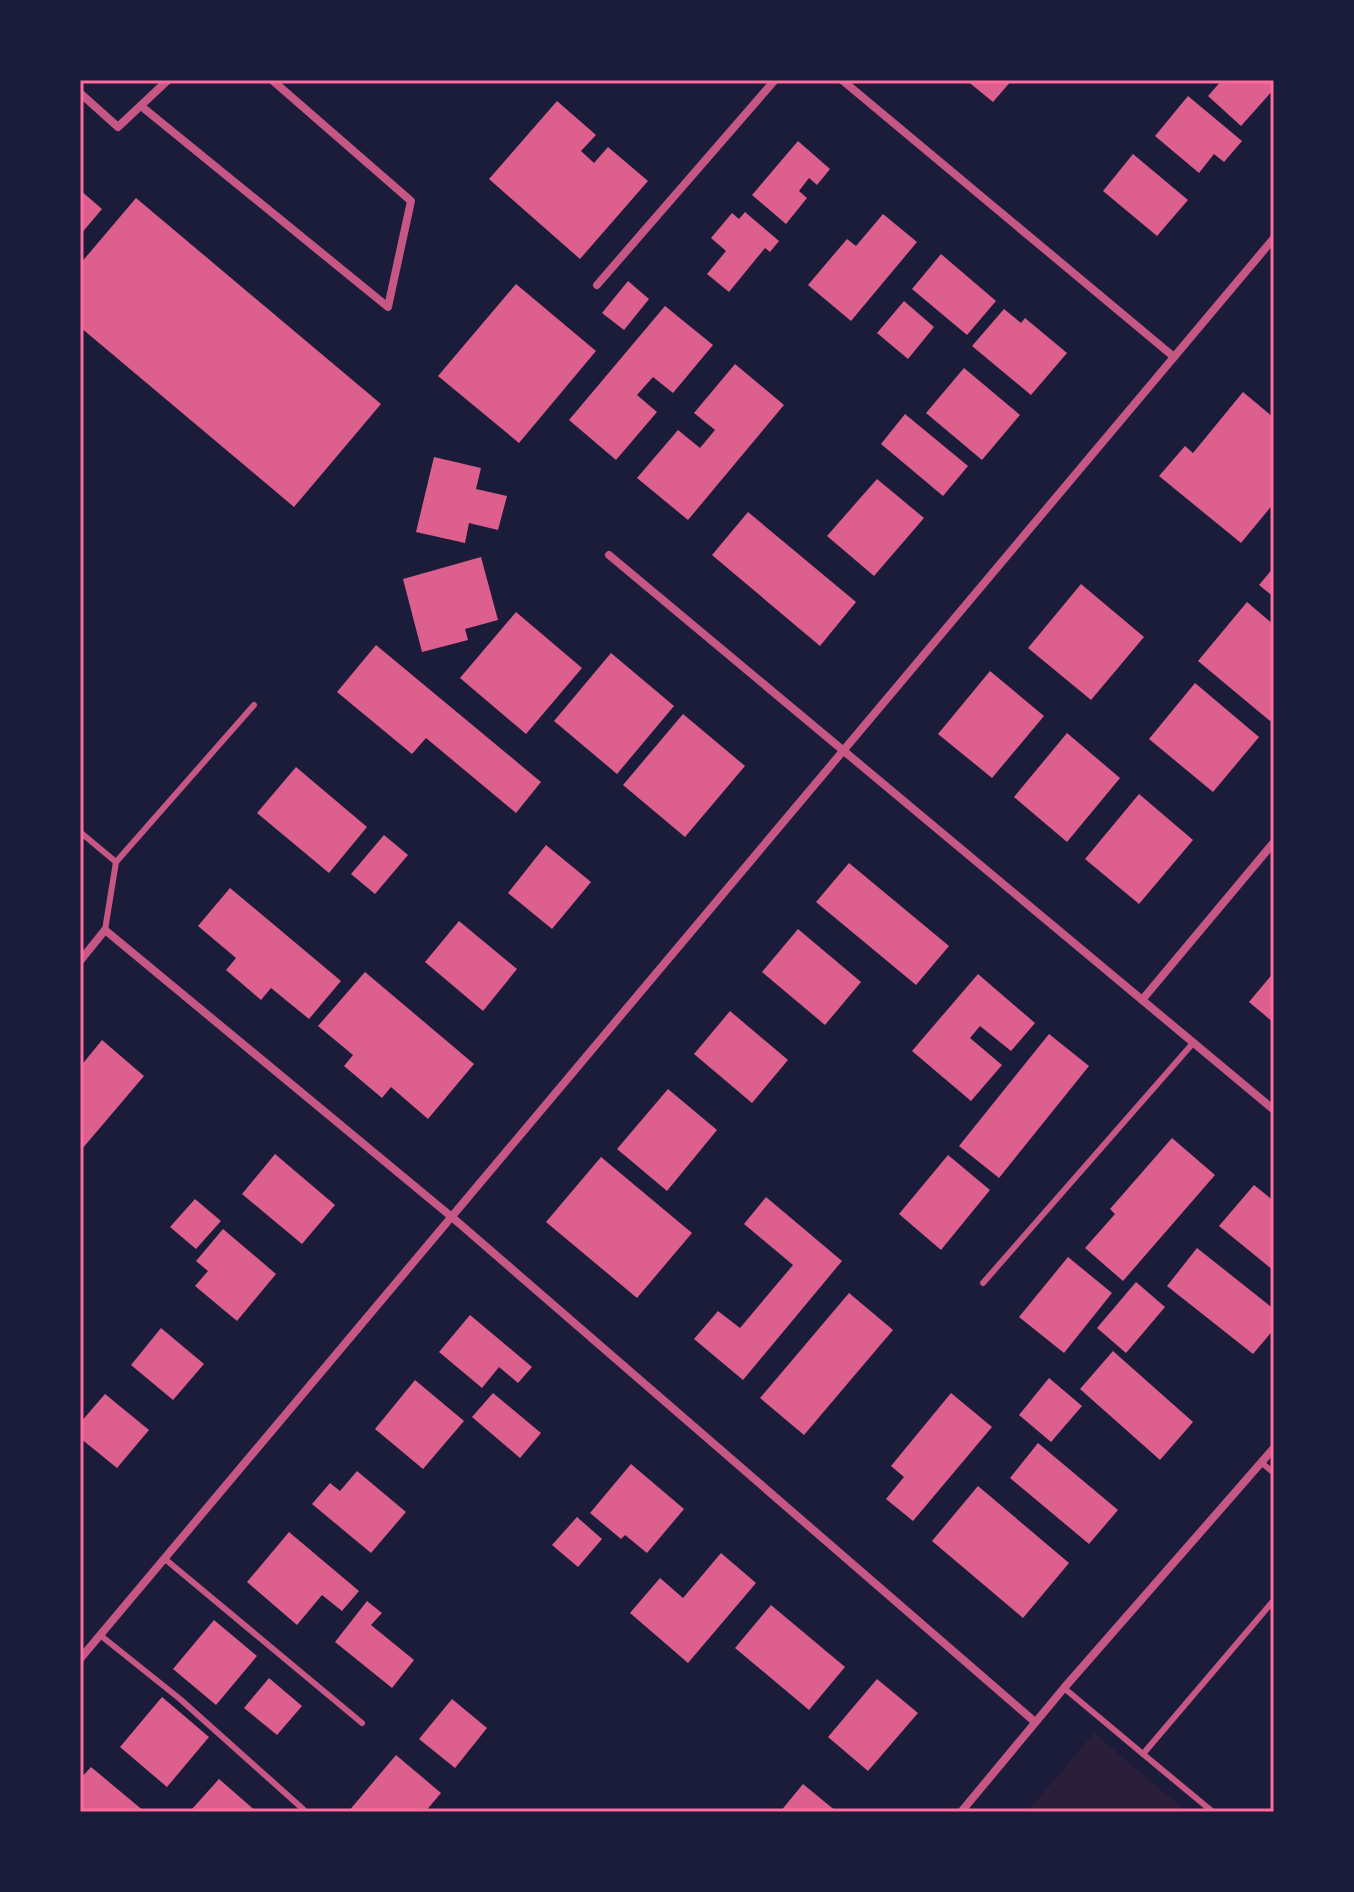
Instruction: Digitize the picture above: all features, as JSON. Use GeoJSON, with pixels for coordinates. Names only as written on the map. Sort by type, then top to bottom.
{"type":"FeatureCollection","features":[{"type":"Feature","properties":{"kind":"street"},"geometry":{"type":"LineString","coordinates":[[80,93],[118,127],[168,80]]}},
{"type":"Feature","properties":{"kind":"street"},"geometry":{"type":"LineString","coordinates":[[141,106],[388,307],[411,201],[272,80]]}},
{"type":"Feature","properties":{"kind":"street"},"geometry":{"type":"LineString","coordinates":[[597,285],[775,80]]}},
{"type":"Feature","properties":{"kind":"street"},"geometry":{"type":"LineString","coordinates":[[842,80],[1174,357]]}},
{"type":"Feature","properties":{"kind":"street"},"geometry":{"type":"LineString","coordinates":[[80,1659],[1274,238]]}},
{"type":"Feature","properties":{"kind":"street"},"geometry":{"type":"LineString","coordinates":[[609,555],[1274,1110]]}},
{"type":"Feature","properties":{"kind":"street"},"geometry":{"type":"LineString","coordinates":[[1142,1000],[1274,842]]}},
{"type":"Feature","properties":{"kind":"street"},"geometry":{"type":"LineString","coordinates":[[80,961],[105,930],[453,1218],[1035,1722]]}},
{"type":"Feature","properties":{"kind":"street"},"geometry":{"type":"LineString","coordinates":[[961,1812],[1064,1688],[1274,1448]]}},
{"type":"Feature","properties":{"kind":"lane"},"geometry":{"type":"LineString","coordinates":[[105,930],[116,862],[254,705]]}},
{"type":"Feature","properties":{"kind":"lane"},"geometry":{"type":"LineString","coordinates":[[80,832],[116,862]]}},
{"type":"Feature","properties":{"kind":"lane"},"geometry":{"type":"LineString","coordinates":[[983,1283],[1194,1042]]}},
{"type":"Feature","properties":{"kind":"lane"},"geometry":{"type":"LineString","coordinates":[[1262,1463],[1274,1473]]}},
{"type":"Feature","properties":{"kind":"lane"},"geometry":{"type":"LineString","coordinates":[[165,1559],[362,1723]]}},
{"type":"Feature","properties":{"kind":"lane"},"geometry":{"type":"LineString","coordinates":[[1143,1754],[1274,1600]]}},
{"type":"Feature","properties":{"kind":"lane"},"geometry":{"type":"LineString","coordinates":[[100,1635],[180,1699],[303,1809]]}},
{"type":"Feature","properties":{"kind":"lane"},"geometry":{"type":"LineString","coordinates":[[1064,1688],[1213,1812]]}},
{"type":"Feature","properties":{"kind":"shaded area"},"geometry":{"type":"Polygon","coordinates":[[[1094,1733],[1187,1812],[1027,1812],[1094,1733]]]}},
{"type":"Feature","properties":{"kind":"building"},"geometry":{"type":"Polygon","coordinates":[[[966,80],[1012,80],[993,102],[966,80]]]}},
{"type":"Feature","properties":{"kind":"building"},"geometry":{"type":"Polygon","coordinates":[[[1222,80],[1274,80],[1274,89],[1241,126],[1208,96],[1222,80]]]}},
{"type":"Feature","properties":{"kind":"building"},"geometry":{"type":"Polygon","coordinates":[[[1188,96],[1242,141],[1224,162],[1214,154],[1199,173],[1155,136],[1188,96]]]}},
{"type":"Feature","properties":{"kind":"building"},"geometry":{"type":"Polygon","coordinates":[[[557,101],[596,135],[581,151],[594,163],[608,147],[648,181],[580,259],[489,179],[557,101]]]}},
{"type":"Feature","properties":{"kind":"building"},"geometry":{"type":"Polygon","coordinates":[[[798,141],[830,169],[817,185],[809,178],[799,191],[807,198],[786,224],[752,195],[798,141]]]}},
{"type":"Feature","properties":{"kind":"building"},"geometry":{"type":"Polygon","coordinates":[[[1133,154],[1188,200],[1157,236],[1103,191],[1133,154]]]}},
{"type":"Feature","properties":{"kind":"building"},"geometry":{"type":"Polygon","coordinates":[[[80,190],[102,209],[80,235],[80,190]]]}},
{"type":"Feature","properties":{"kind":"building"},"geometry":{"type":"Polygon","coordinates":[[[136,198],[381,404],[294,507],[80,327],[80,264],[136,198]]]}},
{"type":"Feature","properties":{"kind":"building"},"geometry":{"type":"Polygon","coordinates":[[[745,212],[779,241],[770,252],[765,248],[729,292],[707,274],[726,251],[711,238],[732,213],[739,219],[745,212]]]}},
{"type":"Feature","properties":{"kind":"building"},"geometry":{"type":"Polygon","coordinates":[[[883,214],[917,242],[851,321],[808,285],[847,239],[856,246],[883,214]]]}},
{"type":"Feature","properties":{"kind":"building"},"geometry":{"type":"Polygon","coordinates":[[[941,254],[996,301],[967,335],[912,289],[941,254]]]}},
{"type":"Feature","properties":{"kind":"building"},"geometry":{"type":"Polygon","coordinates":[[[628,281],[649,299],[624,330],[602,313],[628,281]]]}},
{"type":"Feature","properties":{"kind":"building"},"geometry":{"type":"Polygon","coordinates":[[[516,284],[596,351],[519,443],[438,376],[516,284]]]}},
{"type":"Feature","properties":{"kind":"building"},"geometry":{"type":"Polygon","coordinates":[[[904,301],[934,327],[908,359],[877,333],[904,301]]]}},
{"type":"Feature","properties":{"kind":"building"},"geometry":{"type":"Polygon","coordinates":[[[665,306],[713,345],[673,393],[653,377],[637,395],[657,412],[616,460],[569,420],[665,306]]]}},
{"type":"Feature","properties":{"kind":"building"},"geometry":{"type":"Polygon","coordinates":[[[1004,309],[1021,323],[1025,318],[1067,353],[1031,395],[972,346],[1004,309]]]}},
{"type":"Feature","properties":{"kind":"building"},"geometry":{"type":"Polygon","coordinates":[[[735,364],[784,405],[688,520],[637,478],[678,430],[700,448],[715,430],[694,413],[735,364]]]}},
{"type":"Feature","properties":{"kind":"building"},"geometry":{"type":"Polygon","coordinates":[[[964,368],[1020,415],[982,460],[926,413],[964,368]]]}},
{"type":"Feature","properties":{"kind":"building"},"geometry":{"type":"Polygon","coordinates":[[[1243,392],[1274,418],[1274,503],[1241,543],[1159,476],[1185,446],[1193,453],[1243,392]]]}},
{"type":"Feature","properties":{"kind":"building"},"geometry":{"type":"Polygon","coordinates":[[[905,414],[968,466],[943,496],[881,444],[905,414]]]}},
{"type":"Feature","properties":{"kind":"building"},"geometry":{"type":"Polygon","coordinates":[[[434,457],[481,468],[476,489],[507,496],[498,530],[469,523],[465,543],[416,532],[434,457]]]}},
{"type":"Feature","properties":{"kind":"building"},"geometry":{"type":"Polygon","coordinates":[[[877,479],[924,518],[874,576],[827,536],[877,479]]]}},
{"type":"Feature","properties":{"kind":"building"},"geometry":{"type":"Polygon","coordinates":[[[748,512],[856,602],[820,646],[712,555],[748,512]]]}},
{"type":"Feature","properties":{"kind":"building"},"geometry":{"type":"Polygon","coordinates":[[[481,557],[498,620],[465,629],[468,640],[422,652],[403,579],[481,557]]]}},
{"type":"Feature","properties":{"kind":"building"},"geometry":{"type":"Polygon","coordinates":[[[1274,567],[1274,597],[1259,585],[1274,567]]]}},
{"type":"Feature","properties":{"kind":"building"},"geometry":{"type":"Polygon","coordinates":[[[1081,584],[1144,637],[1091,700],[1028,648],[1081,584]]]}},
{"type":"Feature","properties":{"kind":"building"},"geometry":{"type":"Polygon","coordinates":[[[1247,602],[1274,625],[1274,717],[1270,721],[1198,661],[1247,602]]]}},
{"type":"Feature","properties":{"kind":"building"},"geometry":{"type":"Polygon","coordinates":[[[516,612],[582,668],[526,734],[460,678],[516,612]]]}},
{"type":"Feature","properties":{"kind":"building"},"geometry":{"type":"Polygon","coordinates":[[[376,645],[541,782],[516,813],[426,738],[412,754],[337,692],[376,645]]]}},
{"type":"Feature","properties":{"kind":"building"},"geometry":{"type":"Polygon","coordinates":[[[611,653],[674,706],[617,774],[554,721],[611,653]]]}},
{"type":"Feature","properties":{"kind":"building"},"geometry":{"type":"Polygon","coordinates":[[[990,671],[1044,716],[992,778],[938,734],[990,671]]]}},
{"type":"Feature","properties":{"kind":"building"},"geometry":{"type":"Polygon","coordinates":[[[1195,683],[1259,737],[1213,792],[1149,739],[1195,683]]]}},
{"type":"Feature","properties":{"kind":"building"},"geometry":{"type":"Polygon","coordinates":[[[683,714],[745,766],[685,837],[623,785],[683,714]]]}},
{"type":"Feature","properties":{"kind":"building"},"geometry":{"type":"Polygon","coordinates":[[[1067,733],[1120,778],[1067,842],[1014,797],[1067,733]]]}},
{"type":"Feature","properties":{"kind":"building"},"geometry":{"type":"Polygon","coordinates":[[[296,767],[367,827],[329,873],[257,813],[296,767]]]}},
{"type":"Feature","properties":{"kind":"building"},"geometry":{"type":"Polygon","coordinates":[[[1139,794],[1193,840],[1139,904],[1085,859],[1139,794]]]}},
{"type":"Feature","properties":{"kind":"building"},"geometry":{"type":"Polygon","coordinates":[[[384,835],[408,855],[375,894],[351,874],[384,835]]]}},
{"type":"Feature","properties":{"kind":"building"},"geometry":{"type":"Polygon","coordinates":[[[546,845],[591,882],[552,929],[508,893],[546,845]]]}},
{"type":"Feature","properties":{"kind":"building"},"geometry":{"type":"Polygon","coordinates":[[[849,863],[949,946],[916,985],[816,902],[849,863]]]}},
{"type":"Feature","properties":{"kind":"building"},"geometry":{"type":"Polygon","coordinates":[[[230,888],[341,981],[309,1019],[271,988],[261,1000],[226,970],[236,958],[198,926],[230,888]]]}},
{"type":"Feature","properties":{"kind":"building"},"geometry":{"type":"Polygon","coordinates":[[[459,921],[517,969],[483,1011],[425,962],[459,921]]]}},
{"type":"Feature","properties":{"kind":"building"},"geometry":{"type":"Polygon","coordinates":[[[798,929],[861,982],[825,1025],[762,972],[798,929]]]}},
{"type":"Feature","properties":{"kind":"building"},"geometry":{"type":"Polygon","coordinates":[[[365,972],[474,1064],[428,1119],[391,1087],[382,1098],[344,1066],[353,1055],[318,1026],[365,972]]]}},
{"type":"Feature","properties":{"kind":"building"},"geometry":{"type":"Polygon","coordinates":[[[1274,972],[1274,1023],[1249,1002],[1274,972]]]}},
{"type":"Feature","properties":{"kind":"building"},"geometry":{"type":"Polygon","coordinates":[[[978,974],[1035,1023],[1011,1051],[980,1026],[970,1038],[1002,1065],[971,1101],[912,1051],[978,974]]]}},
{"type":"Feature","properties":{"kind":"building"},"geometry":{"type":"Polygon","coordinates":[[[730,1011],[788,1060],[752,1103],[694,1054],[730,1011]]]}},
{"type":"Feature","properties":{"kind":"building"},"geometry":{"type":"Polygon","coordinates":[[[1049,1034],[1089,1066],[999,1178],[959,1146],[1049,1034]]]}},
{"type":"Feature","properties":{"kind":"building"},"geometry":{"type":"Polygon","coordinates":[[[102,1040],[144,1076],[82,1149],[80,1067],[102,1040]]]}},
{"type":"Feature","properties":{"kind":"building"},"geometry":{"type":"Polygon","coordinates":[[[668,1089],[717,1130],[667,1191],[617,1149],[668,1089]]]}},
{"type":"Feature","properties":{"kind":"building"},"geometry":{"type":"Polygon","coordinates":[[[1172,1138],[1215,1175],[1123,1281],[1085,1248],[1115,1214],[1110,1209],[1172,1138]]]}},
{"type":"Feature","properties":{"kind":"building"},"geometry":{"type":"Polygon","coordinates":[[[275,1154],[335,1205],[302,1244],[242,1194],[275,1154]]]}},
{"type":"Feature","properties":{"kind":"building"},"geometry":{"type":"Polygon","coordinates":[[[948,1155],[990,1190],[941,1250],[899,1214],[948,1155]]]}},
{"type":"Feature","properties":{"kind":"building"},"geometry":{"type":"Polygon","coordinates":[[[601,1157],[692,1233],[637,1298],[546,1222],[601,1157]]]}},
{"type":"Feature","properties":{"kind":"building"},"geometry":{"type":"Polygon","coordinates":[[[1254,1185],[1274,1201],[1274,1271],[1219,1226],[1254,1185]]]}},
{"type":"Feature","properties":{"kind":"building"},"geometry":{"type":"Polygon","coordinates":[[[766,1197],[842,1261],[743,1380],[694,1339],[718,1311],[740,1328],[793,1265],[744,1224],[766,1197]]]}},
{"type":"Feature","properties":{"kind":"building"},"geometry":{"type":"Polygon","coordinates":[[[195,1199],[221,1221],[196,1249],[170,1227],[195,1199]]]}},
{"type":"Feature","properties":{"kind":"building"},"geometry":{"type":"Polygon","coordinates":[[[223,1229],[276,1274],[237,1321],[195,1286],[208,1271],[196,1261],[223,1229]]]}},
{"type":"Feature","properties":{"kind":"building"},"geometry":{"type":"Polygon","coordinates":[[[1197,1248],[1274,1309],[1274,1329],[1253,1354],[1167,1286],[1197,1248]]]}},
{"type":"Feature","properties":{"kind":"building"},"geometry":{"type":"Polygon","coordinates":[[[1068,1257],[1112,1293],[1064,1353],[1019,1317],[1068,1257]]]}},
{"type":"Feature","properties":{"kind":"building"},"geometry":{"type":"Polygon","coordinates":[[[1136,1282],[1165,1307],[1126,1353],[1097,1328],[1136,1282]]]}},
{"type":"Feature","properties":{"kind":"building"},"geometry":{"type":"Polygon","coordinates":[[[849,1293],[893,1330],[804,1435],[760,1398],[849,1293]]]}},
{"type":"Feature","properties":{"kind":"building"},"geometry":{"type":"Polygon","coordinates":[[[470,1315],[532,1367],[518,1383],[499,1367],[482,1388],[439,1352],[470,1315]]]}},
{"type":"Feature","properties":{"kind":"building"},"geometry":{"type":"Polygon","coordinates":[[[161,1328],[204,1364],[173,1400],[131,1365],[161,1328]]]}},
{"type":"Feature","properties":{"kind":"building"},"geometry":{"type":"Polygon","coordinates":[[[1113,1351],[1193,1422],[1160,1460],[1080,1389],[1113,1351]]]}},
{"type":"Feature","properties":{"kind":"building"},"geometry":{"type":"Polygon","coordinates":[[[1049,1378],[1082,1406],[1051,1442],[1019,1415],[1049,1378]]]}},
{"type":"Feature","properties":{"kind":"building"},"geometry":{"type":"Polygon","coordinates":[[[415,1380],[464,1421],[423,1469],[375,1429],[415,1380]]]}},
{"type":"Feature","properties":{"kind":"building"},"geometry":{"type":"Polygon","coordinates":[[[493,1393],[541,1433],[520,1458],[472,1417],[493,1393]]]}},
{"type":"Feature","properties":{"kind":"building"},"geometry":{"type":"Polygon","coordinates":[[[951,1393],[992,1427],[913,1521],[886,1499],[904,1477],[891,1466],[951,1393]]]}},
{"type":"Feature","properties":{"kind":"building"},"geometry":{"type":"Polygon","coordinates":[[[105,1394],[149,1430],[117,1468],[80,1438],[80,1423],[105,1394]]]}},
{"type":"Feature","properties":{"kind":"building"},"geometry":{"type":"Polygon","coordinates":[[[1038,1443],[1118,1510],[1089,1544],[1010,1478],[1038,1443]]]}},
{"type":"Feature","properties":{"kind":"building"},"geometry":{"type":"Polygon","coordinates":[[[631,1464],[684,1509],[647,1553],[625,1535],[621,1539],[590,1513],[631,1464]]]}},
{"type":"Feature","properties":{"kind":"building"},"geometry":{"type":"Polygon","coordinates":[[[357,1471],[406,1512],[371,1553],[312,1504],[330,1483],[340,1491],[357,1471]]]}},
{"type":"Feature","properties":{"kind":"building"},"geometry":{"type":"Polygon","coordinates":[[[978,1486],[1069,1563],[1023,1618],[932,1541],[978,1486]]]}},
{"type":"Feature","properties":{"kind":"building"},"geometry":{"type":"Polygon","coordinates":[[[577,1517],[602,1539],[578,1567],[552,1545],[577,1517]]]}},
{"type":"Feature","properties":{"kind":"building"},"geometry":{"type":"Polygon","coordinates":[[[289,1532],[359,1591],[342,1611],[322,1595],[297,1625],[247,1582],[289,1532]]]}},
{"type":"Feature","properties":{"kind":"building"},"geometry":{"type":"Polygon","coordinates":[[[721,1553],[756,1583],[688,1663],[630,1613],[660,1578],[683,1598],[721,1553]]]}},
{"type":"Feature","properties":{"kind":"building"},"geometry":{"type":"Polygon","coordinates":[[[367,1601],[382,1613],[371,1625],[414,1660],[392,1688],[335,1642],[367,1601]]]}},
{"type":"Feature","properties":{"kind":"building"},"geometry":{"type":"Polygon","coordinates":[[[771,1605],[845,1667],[809,1710],[735,1648],[771,1605]]]}},
{"type":"Feature","properties":{"kind":"building"},"geometry":{"type":"Polygon","coordinates":[[[214,1620],[257,1656],[216,1705],[173,1669],[214,1620]]]}},
{"type":"Feature","properties":{"kind":"building"},"geometry":{"type":"Polygon","coordinates":[[[269,1678],[302,1706],[277,1735],[244,1708],[269,1678]]]}},
{"type":"Feature","properties":{"kind":"building"},"geometry":{"type":"Polygon","coordinates":[[[877,1679],[918,1713],[868,1771],[828,1737],[877,1679]]]}},
{"type":"Feature","properties":{"kind":"building"},"geometry":{"type":"Polygon","coordinates":[[[162,1697],[209,1737],[167,1787],[120,1747],[162,1697]]]}},
{"type":"Feature","properties":{"kind":"building"},"geometry":{"type":"Polygon","coordinates":[[[452,1699],[487,1728],[455,1768],[419,1739],[452,1699]]]}},
{"type":"Feature","properties":{"kind":"building"},"geometry":{"type":"Polygon","coordinates":[[[396,1755],[441,1793],[425,1812],[348,1812],[396,1755]]]}},
{"type":"Feature","properties":{"kind":"building"},"geometry":{"type":"Polygon","coordinates":[[[91,1767],[145,1812],[80,1812],[80,1779],[91,1767]]]}},
{"type":"Feature","properties":{"kind":"building"},"geometry":{"type":"Polygon","coordinates":[[[219,1779],[257,1812],[196,1812],[192,1809],[219,1779]]]}},
{"type":"Feature","properties":{"kind":"building"},"geometry":{"type":"Polygon","coordinates":[[[803,1784],[837,1812],[780,1812],[803,1784]]]}}]}
